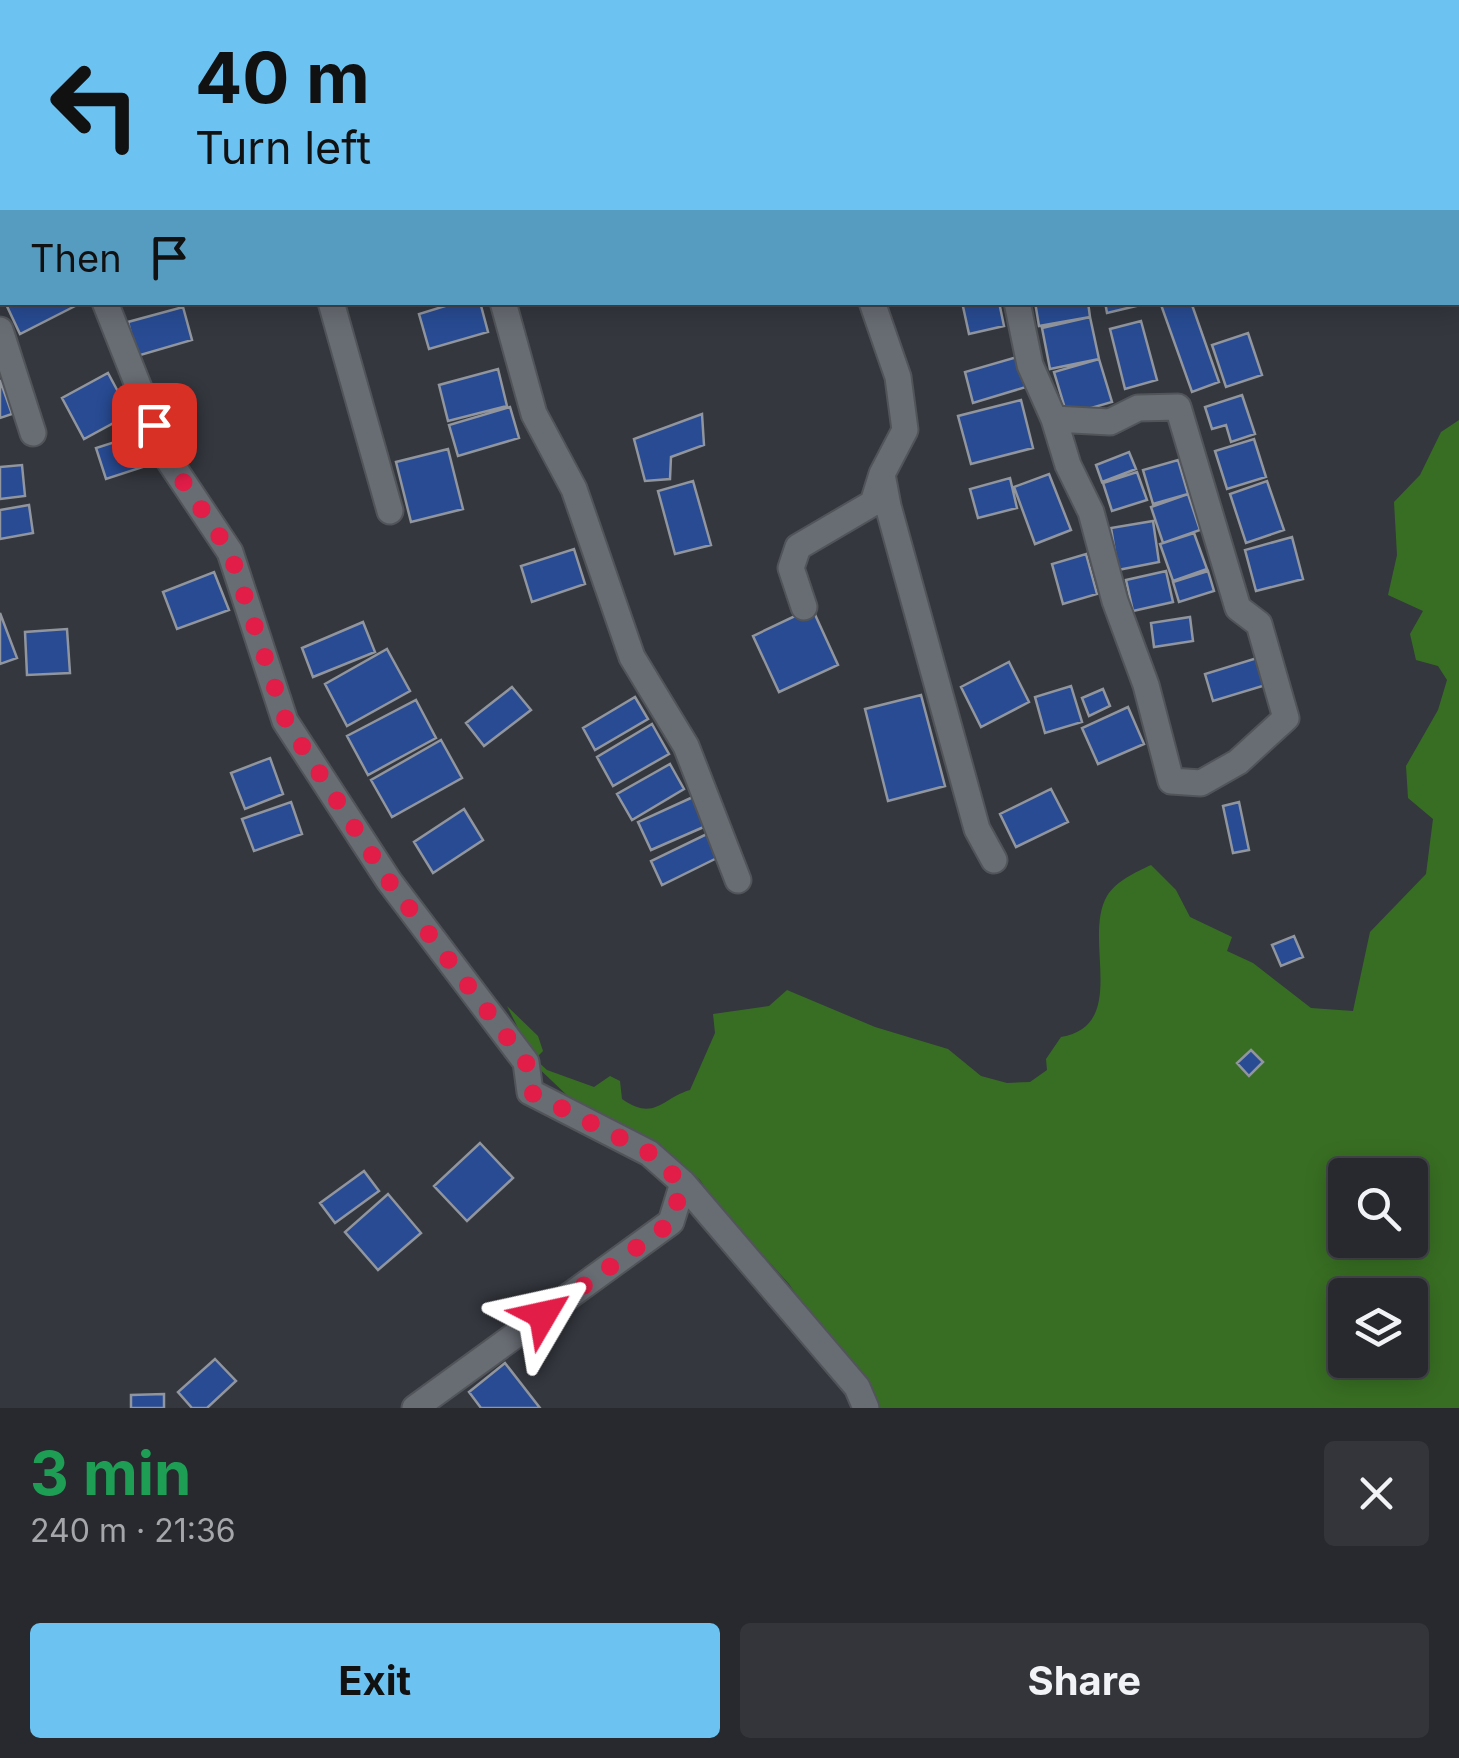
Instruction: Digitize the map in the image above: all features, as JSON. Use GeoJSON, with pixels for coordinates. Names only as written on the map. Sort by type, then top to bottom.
{"type":"FeatureCollection","features":[{"type":"Feature","properties":{"kind":"street"},"geometry":{"type":"LineString","coordinates":[[106,305],[166,456],[230,552],[286,721],[388,880],[526,1062],[530,1092],[648,1152],[682,1183],[857,1387],[866,1408]]}},
{"type":"Feature","properties":{"kind":"street"},"geometry":{"type":"LineString","coordinates":[[332,305],[390,511]]}},
{"type":"Feature","properties":{"kind":"street"},"geometry":{"type":"LineString","coordinates":[[504,305],[534,414],[574,488],[632,657],[686,746],[738,880]]}},
{"type":"Feature","properties":{"kind":"street"},"geometry":{"type":"LineString","coordinates":[[804,607],[790,568],[798,547],[873,503],[882,474],[905,430],[898,377],[873,305]]}},
{"type":"Feature","properties":{"kind":"street"},"geometry":{"type":"LineString","coordinates":[[1018,305],[1030,364],[1054,419],[1068,465],[1091,512],[1171,781],[1202,783],[1238,762],[1286,718],[1259,624],[1238,608],[1178,408],[1138,408],[1110,422],[1054,419]]}},
{"type":"Feature","properties":{"kind":"street"},"geometry":{"type":"LineString","coordinates":[[0,330],[32,433]]}},
{"type":"Feature","properties":{"kind":"street"},"geometry":{"type":"LineString","coordinates":[[882,474],[977,829],[994,860]]}},
{"type":"Feature","properties":{"kind":"street"},"geometry":{"type":"LineString","coordinates":[[415,1408],[672,1222],[682,1183]]}},
{"type":"Feature","properties":{"kind":"green space"},"geometry":{"type":"Polygon","coordinates":[[[1459,420],[1459,1408],[874,1408],[789,1284],[700,1180],[680,1163],[572,1100],[530,1060],[531,1054],[507,1006],[538,1036],[543,1051],[535,1059],[547,1070],[594,1087],[610,1076],[620,1081],[622,1099],[643,1108],[658,1106],[690,1090],[715,1033],[713,1014],[769,1006],[787,990],[875,1027],[948,1049],[981,1076],[1007,1083],[1030,1082],[1047,1070],[1046,1059],[1061,1037],[1082,1029],[1094,1016],[1099,998],[1101,914],[1107,896],[1121,881],[1151,865],[1176,890],[1190,917],[1232,937],[1227,951],[1253,963],[1311,1008],[1353,1011],[1370,932],[1426,874],[1433,819],[1408,798],[1406,766],[1438,710],[1447,680],[1438,666],[1416,660],[1410,634],[1423,611],[1388,595],[1397,555],[1394,502],[1420,475],[1441,432],[1459,420]]]}},
{"type":"Feature","properties":{"kind":"building"},"geometry":{"type":"Polygon","coordinates":[[[6,305],[77,305],[20,334],[6,305]]]}},
{"type":"Feature","properties":{"kind":"building"},"geometry":{"type":"Polygon","coordinates":[[[448,305],[481,305],[488,332],[429,349],[419,314],[448,305]]]}},
{"type":"Feature","properties":{"kind":"building"},"geometry":{"type":"Polygon","coordinates":[[[963,305],[1000,305],[1004,326],[969,334],[963,305]]]}},
{"type":"Feature","properties":{"kind":"building"},"geometry":{"type":"Polygon","coordinates":[[[1036,305],[1088,305],[1090,317],[1039,326],[1036,305]]]}},
{"type":"Feature","properties":{"kind":"building"},"geometry":{"type":"Polygon","coordinates":[[[1106,305],[1136,305],[1136,306],[1107,313],[1106,305]]]}},
{"type":"Feature","properties":{"kind":"building"},"geometry":{"type":"Polygon","coordinates":[[[1161,305],[1192,305],[1219,382],[1192,392],[1161,305]]]}},
{"type":"Feature","properties":{"kind":"building"},"geometry":{"type":"Polygon","coordinates":[[[183,307],[192,340],[137,356],[128,322],[183,307]]]}},
{"type":"Feature","properties":{"kind":"building"},"geometry":{"type":"Polygon","coordinates":[[[1090,317],[1099,359],[1050,369],[1042,328],[1090,317]]]}},
{"type":"Feature","properties":{"kind":"building"},"geometry":{"type":"Polygon","coordinates":[[[1141,321],[1157,380],[1125,389],[1110,329],[1141,321]]]}},
{"type":"Feature","properties":{"kind":"building"},"geometry":{"type":"Polygon","coordinates":[[[1248,333],[1262,375],[1226,387],[1212,345],[1248,333]]]}},
{"type":"Feature","properties":{"kind":"building"},"geometry":{"type":"Polygon","coordinates":[[[1017,357],[1026,387],[973,403],[965,372],[1017,357]]]}},
{"type":"Feature","properties":{"kind":"building"},"geometry":{"type":"Polygon","coordinates":[[[1099,359],[1112,402],[1067,415],[1054,372],[1099,359]]]}},
{"type":"Feature","properties":{"kind":"building"},"geometry":{"type":"Polygon","coordinates":[[[498,369],[507,406],[448,421],[439,385],[498,369]]]}},
{"type":"Feature","properties":{"kind":"building"},"geometry":{"type":"Polygon","coordinates":[[[108,373],[130,414],[84,439],[62,398],[108,373]]]}},
{"type":"Feature","properties":{"kind":"building"},"geometry":{"type":"Polygon","coordinates":[[[0,380],[12,414],[0,418],[0,380]]]}},
{"type":"Feature","properties":{"kind":"building"},"geometry":{"type":"Polygon","coordinates":[[[1242,395],[1255,434],[1231,442],[1226,425],[1212,429],[1205,407],[1242,395]]]}},
{"type":"Feature","properties":{"kind":"building"},"geometry":{"type":"Polygon","coordinates":[[[1021,400],[1033,448],[971,464],[958,416],[1021,400]]]}},
{"type":"Feature","properties":{"kind":"building"},"geometry":{"type":"Polygon","coordinates":[[[510,407],[519,438],[458,456],[449,425],[510,407]]]}},
{"type":"Feature","properties":{"kind":"building"},"geometry":{"type":"Polygon","coordinates":[[[702,414],[704,445],[671,457],[670,479],[645,481],[634,439],[702,414]]]}},
{"type":"Feature","properties":{"kind":"building"},"geometry":{"type":"Polygon","coordinates":[[[140,434],[149,465],[106,479],[96,448],[140,434]]]}},
{"type":"Feature","properties":{"kind":"building"},"geometry":{"type":"Polygon","coordinates":[[[1254,439],[1266,477],[1227,489],[1215,451],[1254,439]]]}},
{"type":"Feature","properties":{"kind":"building"},"geometry":{"type":"Polygon","coordinates":[[[448,449],[463,509],[411,522],[396,462],[448,449]]]}},
{"type":"Feature","properties":{"kind":"building"},"geometry":{"type":"Polygon","coordinates":[[[1129,452],[1136,469],[1102,482],[1096,465],[1129,452]]]}},
{"type":"Feature","properties":{"kind":"building"},"geometry":{"type":"Polygon","coordinates":[[[1178,460],[1188,494],[1153,504],[1143,470],[1178,460]]]}},
{"type":"Feature","properties":{"kind":"building"},"geometry":{"type":"Polygon","coordinates":[[[22,465],[25,496],[0,499],[0,467],[22,465]]]}},
{"type":"Feature","properties":{"kind":"building"},"geometry":{"type":"Polygon","coordinates":[[[1137,472],[1147,500],[1112,511],[1103,483],[1137,472]]]}},
{"type":"Feature","properties":{"kind":"building"},"geometry":{"type":"Polygon","coordinates":[[[1049,474],[1071,530],[1035,544],[1014,487],[1049,474]]]}},
{"type":"Feature","properties":{"kind":"building"},"geometry":{"type":"Polygon","coordinates":[[[1010,478],[1017,508],[978,518],[970,489],[1010,478]]]}},
{"type":"Feature","properties":{"kind":"building"},"geometry":{"type":"Polygon","coordinates":[[[693,481],[711,545],[675,554],[658,491],[693,481]]]}},
{"type":"Feature","properties":{"kind":"building"},"geometry":{"type":"Polygon","coordinates":[[[1267,481],[1284,530],[1246,543],[1230,494],[1267,481]]]}},
{"type":"Feature","properties":{"kind":"building"},"geometry":{"type":"Polygon","coordinates":[[[1188,494],[1200,530],[1163,543],[1151,507],[1188,494]]]}},
{"type":"Feature","properties":{"kind":"building"},"geometry":{"type":"Polygon","coordinates":[[[29,505],[33,533],[0,539],[0,510],[29,505]]]}},
{"type":"Feature","properties":{"kind":"building"},"geometry":{"type":"Polygon","coordinates":[[[1153,521],[1159,562],[1118,570],[1111,528],[1153,521]]]}},
{"type":"Feature","properties":{"kind":"building"},"geometry":{"type":"Polygon","coordinates":[[[1194,533],[1207,569],[1173,581],[1160,544],[1194,533]]]}},
{"type":"Feature","properties":{"kind":"building"},"geometry":{"type":"Polygon","coordinates":[[[1292,537],[1303,579],[1256,591],[1245,550],[1292,537]]]}},
{"type":"Feature","properties":{"kind":"building"},"geometry":{"type":"Polygon","coordinates":[[[574,549],[585,584],[532,602],[521,566],[574,549]]]}},
{"type":"Feature","properties":{"kind":"building"},"geometry":{"type":"Polygon","coordinates":[[[1086,554],[1097,594],[1063,604],[1052,564],[1086,554]]]}},
{"type":"Feature","properties":{"kind":"building"},"geometry":{"type":"Polygon","coordinates":[[[1166,571],[1173,602],[1133,611],[1126,580],[1166,571]]]}},
{"type":"Feature","properties":{"kind":"building"},"geometry":{"type":"Polygon","coordinates":[[[1208,571],[1214,591],[1179,602],[1173,582],[1208,571]]]}},
{"type":"Feature","properties":{"kind":"building"},"geometry":{"type":"Polygon","coordinates":[[[214,572],[229,610],[177,629],[163,592],[214,572]]]}},
{"type":"Feature","properties":{"kind":"building"},"geometry":{"type":"Polygon","coordinates":[[[812,608],[838,665],[779,692],[753,636],[812,608]]]}},
{"type":"Feature","properties":{"kind":"building"},"geometry":{"type":"Polygon","coordinates":[[[0,613],[17,658],[0,664],[0,613]]]}},
{"type":"Feature","properties":{"kind":"building"},"geometry":{"type":"Polygon","coordinates":[[[1190,617],[1193,641],[1154,647],[1151,623],[1190,617]]]}},
{"type":"Feature","properties":{"kind":"building"},"geometry":{"type":"Polygon","coordinates":[[[363,622],[375,652],[313,677],[302,648],[363,622]]]}},
{"type":"Feature","properties":{"kind":"building"},"geometry":{"type":"Polygon","coordinates":[[[67,629],[70,673],[27,675],[25,632],[67,629]]]}},
{"type":"Feature","properties":{"kind":"building"},"geometry":{"type":"Polygon","coordinates":[[[387,649],[410,691],[347,726],[325,684],[387,649]]]}},
{"type":"Feature","properties":{"kind":"building"},"geometry":{"type":"Polygon","coordinates":[[[1257,658],[1266,685],[1213,701],[1205,674],[1257,658]]]}},
{"type":"Feature","properties":{"kind":"building"},"geometry":{"type":"Polygon","coordinates":[[[1009,662],[1029,702],[981,727],[961,687],[1009,662]]]}},
{"type":"Feature","properties":{"kind":"building"},"geometry":{"type":"Polygon","coordinates":[[[1071,686],[1082,722],[1045,733],[1035,697],[1071,686]]]}},
{"type":"Feature","properties":{"kind":"building"},"geometry":{"type":"Polygon","coordinates":[[[512,687],[531,710],[484,746],[466,723],[512,687]]]}},
{"type":"Feature","properties":{"kind":"building"},"geometry":{"type":"Polygon","coordinates":[[[1103,689],[1110,706],[1089,716],[1082,698],[1103,689]]]}},
{"type":"Feature","properties":{"kind":"building"},"geometry":{"type":"Polygon","coordinates":[[[921,695],[945,786],[888,801],[865,709],[921,695]]]}},
{"type":"Feature","properties":{"kind":"building"},"geometry":{"type":"Polygon","coordinates":[[[635,697],[648,719],[595,750],[583,728],[635,697]]]}},
{"type":"Feature","properties":{"kind":"building"},"geometry":{"type":"Polygon","coordinates":[[[416,700],[436,738],[368,775],[347,736],[416,700]]]}},
{"type":"Feature","properties":{"kind":"building"},"geometry":{"type":"Polygon","coordinates":[[[1128,707],[1144,744],[1098,764],[1082,728],[1128,707]]]}},
{"type":"Feature","properties":{"kind":"building"},"geometry":{"type":"Polygon","coordinates":[[[652,724],[669,754],[613,786],[597,757],[652,724]]]}},
{"type":"Feature","properties":{"kind":"building"},"geometry":{"type":"Polygon","coordinates":[[[441,740],[462,778],[392,817],[371,780],[441,740]]]}},
{"type":"Feature","properties":{"kind":"building"},"geometry":{"type":"Polygon","coordinates":[[[270,758],[283,794],[245,809],[231,773],[270,758]]]}},
{"type":"Feature","properties":{"kind":"building"},"geometry":{"type":"Polygon","coordinates":[[[670,764],[684,789],[632,820],[617,794],[670,764]]]}},
{"type":"Feature","properties":{"kind":"building"},"geometry":{"type":"Polygon","coordinates":[[[1051,789],[1068,822],[1016,847],[1000,814],[1051,789]]]}},
{"type":"Feature","properties":{"kind":"building"},"geometry":{"type":"Polygon","coordinates":[[[693,797],[706,826],[651,850],[638,822],[693,797]]]}},
{"type":"Feature","properties":{"kind":"building"},"geometry":{"type":"Polygon","coordinates":[[[291,802],[302,834],[254,851],[242,819],[291,802]]]}},
{"type":"Feature","properties":{"kind":"building"},"geometry":{"type":"Polygon","coordinates":[[[1239,802],[1249,850],[1233,853],[1223,806],[1239,802]]]}},
{"type":"Feature","properties":{"kind":"building"},"geometry":{"type":"Polygon","coordinates":[[[464,809],[483,840],[433,873],[414,842],[464,809]]]}},
{"type":"Feature","properties":{"kind":"building"},"geometry":{"type":"Polygon","coordinates":[[[711,832],[723,855],[662,885],[651,861],[711,832]]]}},
{"type":"Feature","properties":{"kind":"building"},"geometry":{"type":"Polygon","coordinates":[[[1294,936],[1303,957],[1281,966],[1272,945],[1294,936]]]}},
{"type":"Feature","properties":{"kind":"building"},"geometry":{"type":"Polygon","coordinates":[[[1251,1050],[1263,1062],[1249,1076],[1237,1063],[1251,1050]]]}},
{"type":"Feature","properties":{"kind":"building"},"geometry":{"type":"Polygon","coordinates":[[[480,1143],[513,1178],[467,1221],[434,1186],[480,1143]]]}},
{"type":"Feature","properties":{"kind":"building"},"geometry":{"type":"Polygon","coordinates":[[[364,1171],[379,1191],[335,1223],[320,1203],[364,1171]]]}},
{"type":"Feature","properties":{"kind":"building"},"geometry":{"type":"Polygon","coordinates":[[[388,1194],[421,1233],[378,1270],[345,1232],[388,1194]]]}},
{"type":"Feature","properties":{"kind":"building"},"geometry":{"type":"Polygon","coordinates":[[[215,1359],[236,1381],[207,1408],[192,1408],[178,1392],[215,1359]]]}},
{"type":"Feature","properties":{"kind":"building"},"geometry":{"type":"Polygon","coordinates":[[[505,1363],[540,1408],[481,1408],[469,1392],[505,1363]]]}},
{"type":"Feature","properties":{"kind":"building"},"geometry":{"type":"Polygon","coordinates":[[[164,1394],[164,1408],[131,1408],[131,1395],[164,1394]]]}},
{"type":"Feature","properties":{"kind":"route"},"geometry":{"type":"LineString","coordinates":[[154,425],[166,456],[230,552],[286,721],[388,880],[526,1062],[530,1092],[648,1152],[682,1183],[672,1222],[543,1315]]}}]}
